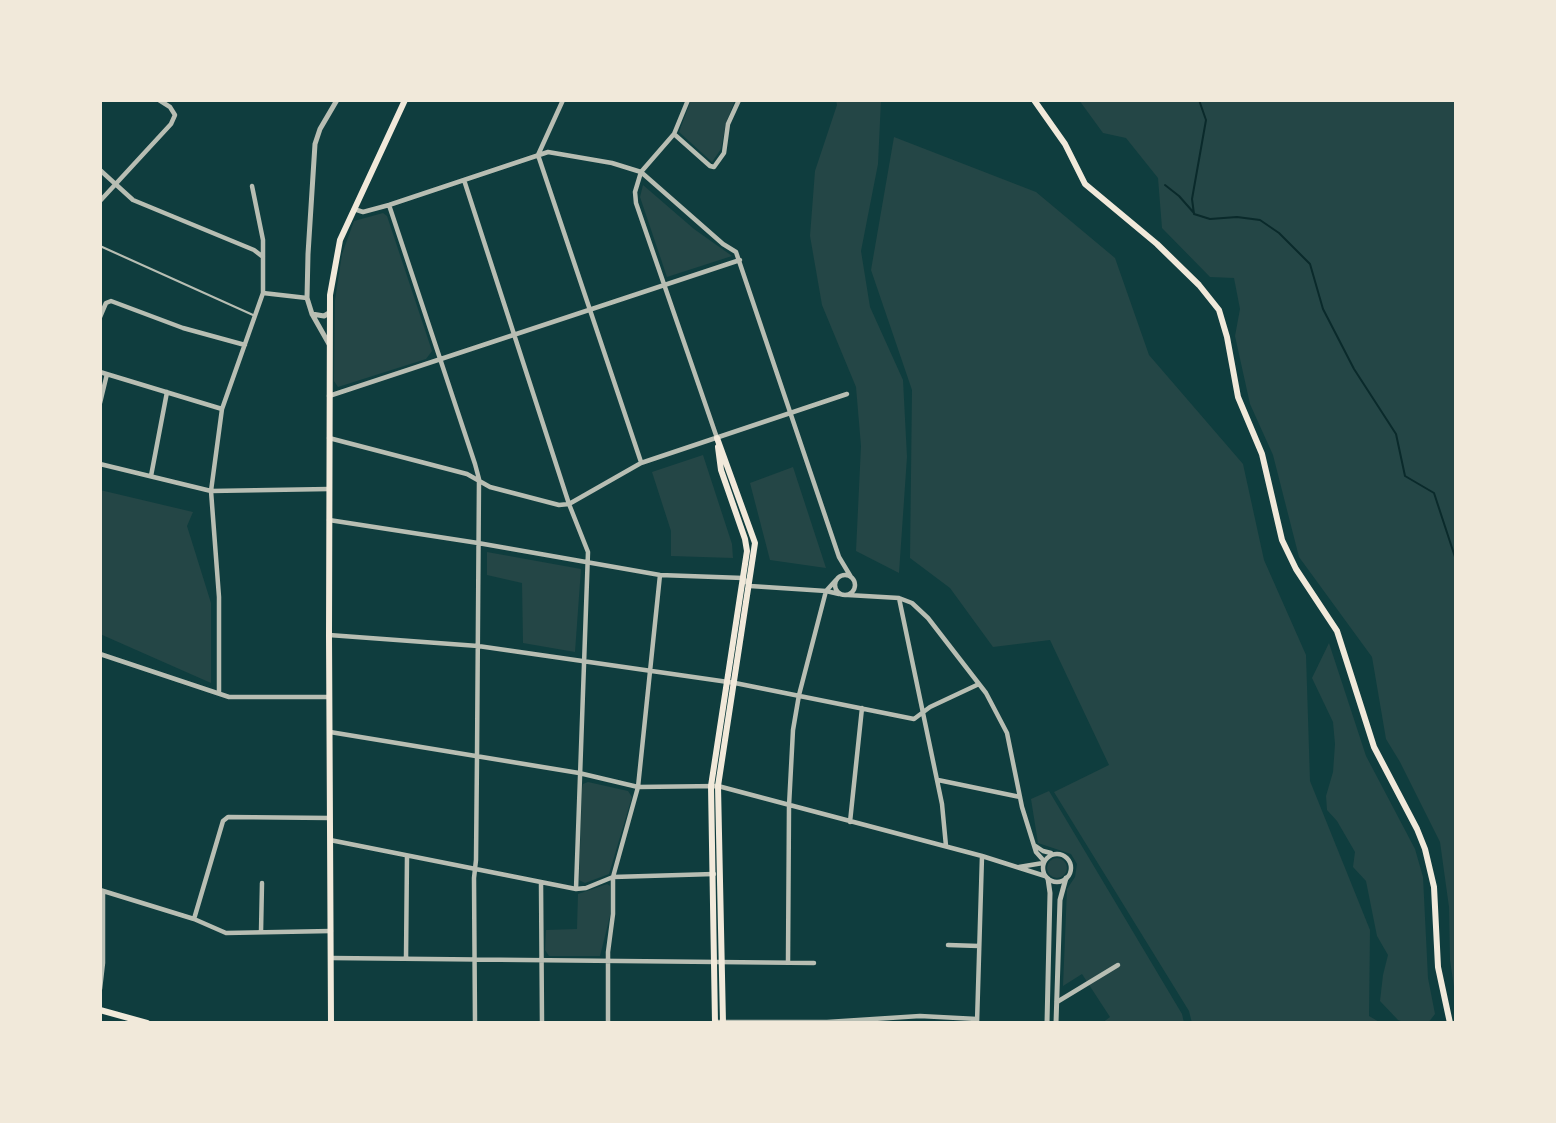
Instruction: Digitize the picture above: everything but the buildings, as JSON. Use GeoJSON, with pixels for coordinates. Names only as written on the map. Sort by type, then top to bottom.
{"type":"FeatureCollection","features":[{"type":"Feature","properties":{"kind":"main road"},"geometry":{"type":"LineString","coordinates":[[331,1023],[329,313],[333,268],[340,240],[402,101]]}},
{"type":"Feature","properties":{"kind":"main road"},"geometry":{"type":"LineString","coordinates":[[1038,101],[1065,144],[1085,184],[1157,244],[1199,285],[1219,310],[1238,397],[1262,454],[1282,540],[1296,569],[1337,631],[1369,735],[1425,849],[1434,887],[1438,967],[1450,1023]]}},
{"type":"Feature","properties":{"kind":"main road"},"geometry":{"type":"LineString","coordinates":[[717,438],[721,470],[747,545],[726,681],[715,786],[719,1023]]}},
{"type":"Feature","properties":{"kind":"main road"},"geometry":{"type":"LineString","coordinates":[[715,786],[735,683],[755,544],[717,438]]}},
{"type":"Feature","properties":{"kind":"main road"},"geometry":{"type":"LineString","coordinates":[[100,1010],[147,1023]]}},
{"type":"Feature","properties":{"kind":"street"},"geometry":{"type":"LineString","coordinates":[[100,201],[171,124],[175,115],[170,107],[159,100]]}},
{"type":"Feature","properties":{"kind":"street"},"geometry":{"type":"LineString","coordinates":[[329,344],[312,314],[307,298],[315,144],[320,129],[337,100]]}},
{"type":"Feature","properties":{"kind":"street"},"geometry":{"type":"LineString","coordinates":[[563,100],[538,155],[641,463]]}},
{"type":"Feature","properties":{"kind":"street"},"geometry":{"type":"LineString","coordinates":[[688,100],[674,134],[641,172],[635,192],[636,203],[717,438]]}},
{"type":"Feature","properties":{"kind":"street"},"geometry":{"type":"LineString","coordinates":[[674,134],[713,167],[724,153],[728,124],[739,100]]}},
{"type":"Feature","properties":{"kind":"street"},"geometry":{"type":"LineString","coordinates":[[352,209],[363,212],[389,205],[548,152],[612,163],[641,172],[723,244],[736,252],[839,557],[863,591],[872,595]]}},
{"type":"Feature","properties":{"kind":"street"},"geometry":{"type":"LineString","coordinates":[[100,170],[133,200],[254,250],[263,257]]}},
{"type":"Feature","properties":{"kind":"street"},"geometry":{"type":"LineString","coordinates":[[464,180],[569,504],[585,542],[589,562],[576,889]]}},
{"type":"Feature","properties":{"kind":"street"},"geometry":{"type":"LineString","coordinates":[[219,694],[219,597],[211,491],[222,409],[262,293],[263,240],[252,186]]}},
{"type":"Feature","properties":{"kind":"street"},"geometry":{"type":"LineString","coordinates":[[389,205],[479,479],[475,1023]]}},
{"type":"Feature","properties":{"kind":"street"},"geometry":{"type":"LineString","coordinates":[[329,396],[740,260]]}},
{"type":"Feature","properties":{"kind":"street"},"geometry":{"type":"LineString","coordinates":[[262,293],[307,298]]}},
{"type":"Feature","properties":{"kind":"street"},"geometry":{"type":"LineString","coordinates":[[100,317],[106,303],[111,301],[183,328],[245,345]]}},
{"type":"Feature","properties":{"kind":"street"},"geometry":{"type":"LineString","coordinates":[[312,314],[324,316],[329,313]]}},
{"type":"Feature","properties":{"kind":"street"},"geometry":{"type":"LineString","coordinates":[[100,372],[222,409]]}},
{"type":"Feature","properties":{"kind":"street"},"geometry":{"type":"LineString","coordinates":[[100,403],[107,374]]}},
{"type":"Feature","properties":{"kind":"street"},"geometry":{"type":"LineString","coordinates":[[151,476],[167,392]]}},
{"type":"Feature","properties":{"kind":"street"},"geometry":{"type":"LineString","coordinates":[[330,438],[467,474],[490,487],[559,505],[569,504],[641,463],[847,394]]}},
{"type":"Feature","properties":{"kind":"street"},"geometry":{"type":"LineString","coordinates":[[100,464],[211,491],[329,489]]}},
{"type":"Feature","properties":{"kind":"street"},"geometry":{"type":"LineString","coordinates":[[329,520],[660,575],[743,578],[750,586],[899,598],[919,608],[979,684],[1007,733],[1020,797],[1036,852],[1044,862],[1051,893],[1047,1023]]}},
{"type":"Feature","properties":{"kind":"street"},"geometry":{"type":"LineString","coordinates":[[839,557],[835,587],[839,594]]}},
{"type":"Feature","properties":{"kind":"street"},"geometry":{"type":"LineString","coordinates":[[608,1023],[608,960],[613,914],[613,877],[638,787],[660,575]]}},
{"type":"Feature","properties":{"kind":"street"},"geometry":{"type":"LineString","coordinates":[[838,578],[853,579]]}},
{"type":"Feature","properties":{"kind":"street"},"geometry":{"type":"LineString","coordinates":[[788,962],[789,806],[793,730],[799,695],[826,591],[838,578]]}},
{"type":"Feature","properties":{"kind":"street"},"geometry":{"type":"LineString","coordinates":[[848,595],[854,590],[853,579]]}},
{"type":"Feature","properties":{"kind":"street"},"geometry":{"type":"LineString","coordinates":[[899,598],[943,804],[946,846]]}},
{"type":"Feature","properties":{"kind":"street"},"geometry":{"type":"LineString","coordinates":[[328,635],[478,646],[726,681],[914,719],[930,707],[979,684]]}},
{"type":"Feature","properties":{"kind":"street"},"geometry":{"type":"LineString","coordinates":[[100,654],[219,694],[239,698],[329,697]]}},
{"type":"Feature","properties":{"kind":"street"},"geometry":{"type":"LineString","coordinates":[[850,822],[862,708]]}},
{"type":"Feature","properties":{"kind":"street"},"geometry":{"type":"LineString","coordinates":[[329,732],[579,773],[638,787],[715,786],[982,856],[1055,882],[1066,878]]}},
{"type":"Feature","properties":{"kind":"street"},"geometry":{"type":"LineString","coordinates":[[938,780],[1020,797]]}},
{"type":"Feature","properties":{"kind":"street"},"geometry":{"type":"LineString","coordinates":[[194,919],[223,821],[228,817],[330,818]]}},
{"type":"Feature","properties":{"kind":"street"},"geometry":{"type":"LineString","coordinates":[[330,840],[576,889],[586,888],[613,877],[716,874]]}},
{"type":"Feature","properties":{"kind":"street"},"geometry":{"type":"LineString","coordinates":[[1034,844],[1043,851],[1063,855],[1070,862],[1071,870],[1060,900],[1056,1023]]}},
{"type":"Feature","properties":{"kind":"street"},"geometry":{"type":"LineString","coordinates":[[1018,867],[1044,862],[1055,854]]}},
{"type":"Feature","properties":{"kind":"street"},"geometry":{"type":"LineString","coordinates":[[406,959],[407,856]]}},
{"type":"Feature","properties":{"kind":"street"},"geometry":{"type":"LineString","coordinates":[[719,1023],[827,1022],[920,1016],[977,1021],[982,856]]}},
{"type":"Feature","properties":{"kind":"street"},"geometry":{"type":"LineString","coordinates":[[261,932],[262,883]]}},
{"type":"Feature","properties":{"kind":"street"},"geometry":{"type":"LineString","coordinates":[[541,883],[542,1023]]}},
{"type":"Feature","properties":{"kind":"street"},"geometry":{"type":"LineString","coordinates":[[100,989],[103,963],[102,890],[194,919],[226,933],[331,931]]}},
{"type":"Feature","properties":{"kind":"street"},"geometry":{"type":"LineString","coordinates":[[948,945],[979,946]]}},
{"type":"Feature","properties":{"kind":"street"},"geometry":{"type":"LineString","coordinates":[[331,958],[814,963]]}},
{"type":"Feature","properties":{"kind":"street"},"geometry":{"type":"LineString","coordinates":[[1057,1002],[1118,965]]}},
{"type":"Feature","properties":{"kind":"lane"},"geometry":{"type":"LineString","coordinates":[[100,246],[254,316]]}},
{"type":"Feature","properties":{"kind":"shaded area"},"geometry":{"type":"Polygon","coordinates":[[[691,100],[735,100],[726,123],[721,149],[712,162],[679,132],[691,100]]]}},
{"type":"Feature","properties":{"kind":"shaded area"},"geometry":{"type":"Polygon","coordinates":[[[836,100],[881,100],[878,164],[861,251],[870,307],[903,380],[907,457],[899,573],[856,551],[861,446],[856,387],[822,305],[810,236],[815,171],[837,105],[836,100]]]}},
{"type":"Feature","properties":{"kind":"shaded area"},"geometry":{"type":"Polygon","coordinates":[[[1079,100],[1456,100],[1456,1001],[1450,960],[1449,907],[1440,842],[1386,739],[1372,657],[1299,557],[1273,455],[1250,404],[1235,336],[1240,309],[1234,278],[1210,277],[1162,228],[1158,178],[1126,138],[1103,133],[1079,100]]]}},
{"type":"Feature","properties":{"kind":"shaded area"},"geometry":{"type":"Polygon","coordinates":[[[894,137],[1036,192],[1115,258],[1149,355],[1243,464],[1264,560],[1306,655],[1310,781],[1370,930],[1369,1016],[1381,1023],[1192,1023],[1189,1011],[1054,792],[1109,765],[1050,640],[993,647],[950,588],[910,558],[912,390],[871,270],[894,137]]]}},
{"type":"Feature","properties":{"kind":"shaded area"},"geometry":{"type":"Polygon","coordinates":[[[643,185],[694,229],[732,256],[667,277],[640,197],[643,185]]]}},
{"type":"Feature","properties":{"kind":"shaded area"},"geometry":{"type":"Polygon","coordinates":[[[383,213],[387,216],[432,351],[426,359],[338,387],[334,381],[335,300],[342,254],[354,221],[383,213]]]}},
{"type":"Feature","properties":{"kind":"shaded area"},"geometry":{"type":"Polygon","coordinates":[[[703,455],[732,544],[733,558],[671,556],[671,531],[652,472],[703,455]]]}},
{"type":"Feature","properties":{"kind":"shaded area"},"geometry":{"type":"Polygon","coordinates":[[[793,467],[826,568],[770,560],[750,483],[793,467]]]}},
{"type":"Feature","properties":{"kind":"shaded area"},"geometry":{"type":"Polygon","coordinates":[[[100,490],[193,512],[187,526],[211,603],[211,683],[100,634],[100,490]]]}},
{"type":"Feature","properties":{"kind":"shaded area"},"geometry":{"type":"Polygon","coordinates":[[[487,552],[581,569],[575,652],[523,643],[522,583],[487,575],[487,552]]]}},
{"type":"Feature","properties":{"kind":"shaded area"},"geometry":{"type":"Polygon","coordinates":[[[1329,643],[1366,756],[1415,849],[1423,877],[1428,978],[1435,1014],[1428,1023],[1398,1020],[1380,1001],[1388,955],[1377,936],[1366,881],[1353,867],[1355,852],[1337,821],[1327,810],[1326,796],[1333,772],[1335,744],[1333,722],[1312,678],[1329,643]]]}},
{"type":"Feature","properties":{"kind":"shaded area"},"geometry":{"type":"Polygon","coordinates":[[[588,782],[628,791],[632,797],[609,874],[585,883],[579,880],[582,789],[583,784],[588,782]]]}},
{"type":"Feature","properties":{"kind":"shaded area"},"geometry":{"type":"Polygon","coordinates":[[[1049,791],[1182,1014],[1184,1023],[1102,1023],[1110,1017],[1082,974],[1063,986],[1067,889],[1075,877],[1077,864],[1071,854],[1038,843],[1031,799],[1049,791]]]}},
{"type":"Feature","properties":{"kind":"shaded area"},"geometry":{"type":"Polygon","coordinates":[[[1057,858],[1064,861],[1067,868],[1064,875],[1057,878],[1050,875],[1047,868],[1050,861],[1057,858]]]}},
{"type":"Feature","properties":{"kind":"shaded area"},"geometry":{"type":"Polygon","coordinates":[[[607,884],[610,886],[610,916],[600,956],[549,956],[545,950],[546,930],[577,929],[578,894],[607,884]]]}},
{"type":"Feature","properties":{"kind":"waterway"},"geometry":{"type":"LineString","coordinates":[[1199,100],[1206,120],[1192,199],[1194,214],[1210,219],[1237,217],[1260,220],[1279,233],[1310,264],[1323,309],[1354,369],[1396,434],[1405,476],[1434,493],[1456,560]]}},
{"type":"Feature","properties":{"kind":"waterway"},"geometry":{"type":"LineString","coordinates":[[1165,185],[1194,213]]}}]}
